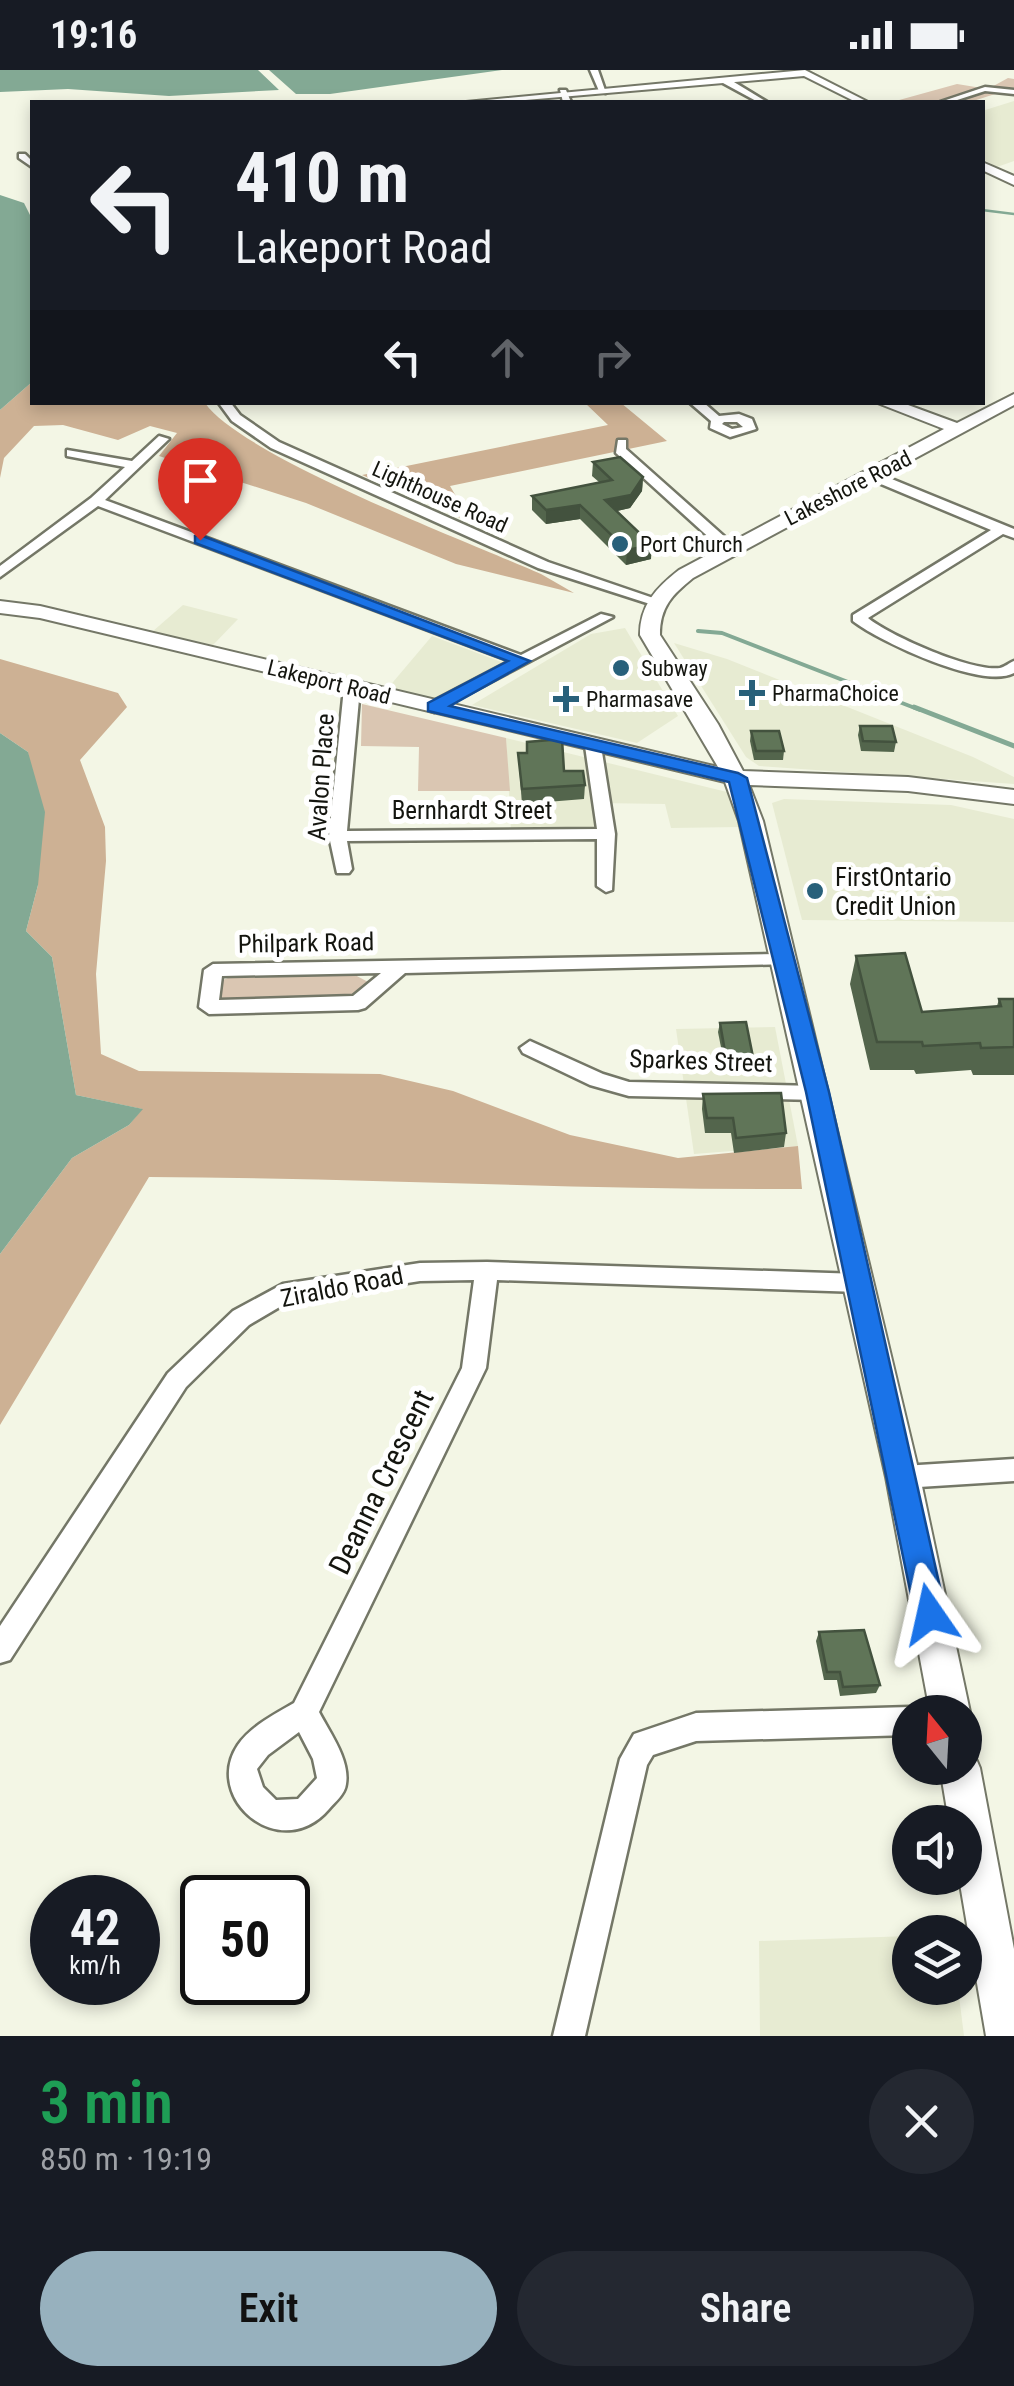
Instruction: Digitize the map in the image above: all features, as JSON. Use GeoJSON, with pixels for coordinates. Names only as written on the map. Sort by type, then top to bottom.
{"type":"FeatureCollection","features":[{"type":"Feature","properties":{"kind":"main road"},"geometry":{"type":"LineString","coordinates":[[509,100],[726,82],[803,71],[859,100]]}},
{"type":"Feature","properties":{"kind":"main road"},"geometry":{"type":"LineString","coordinates":[[986,169],[1014,180]]}},
{"type":"Feature","properties":{"kind":"main road","name":"Lakeshore Road"},"geometry":{"type":"LineString","coordinates":[[655,601],[686,574],[730,549],[1014,399]]}},
{"type":"Feature","properties":{"kind":"main road"},"geometry":{"type":"LineString","coordinates":[[891,405],[959,429]]}},
{"type":"Feature","properties":{"kind":"main road"},"geometry":{"type":"LineString","coordinates":[[655,601],[649,616],[650,635],[715,733],[738,778],[817,1092],[903,1477],[947,1695]]}},
{"type":"Feature","properties":{"kind":"main road","name":"Lakeport Road"},"geometry":{"type":"LineString","coordinates":[[0,606],[40,612],[738,778],[922,785],[1014,797]]}},
{"type":"Feature","properties":{"kind":"main road"},"geometry":{"type":"LineString","coordinates":[[658,762],[697,755],[715,733]]}},
{"type":"Feature","properties":{"kind":"main road"},"geometry":{"type":"LineString","coordinates":[[963,1785],[1009,2026]]}},
{"type":"Feature","properties":{"kind":"street"},"geometry":{"type":"LineString","coordinates":[[594,70],[603,90]]}},
{"type":"Feature","properties":{"kind":"street"},"geometry":{"type":"LineString","coordinates":[[917,70],[936,70]]}},
{"type":"Feature","properties":{"kind":"street"},"geometry":{"type":"LineString","coordinates":[[726,82],[760,100]]}},
{"type":"Feature","properties":{"kind":"street"},"geometry":{"type":"LineString","coordinates":[[650,89],[659,100]]}},
{"type":"Feature","properties":{"kind":"street"},"geometry":{"type":"LineString","coordinates":[[950,100],[985,89],[1014,92]]}},
{"type":"Feature","properties":{"kind":"street"},"geometry":{"type":"LineString","coordinates":[[22,156],[30,164]]}},
{"type":"Feature","properties":{"kind":"street","name":"Lighthouse Road"},"geometry":{"type":"LineString","coordinates":[[226,405],[236,418],[275,445],[542,565],[655,601]]}},
{"type":"Feature","properties":{"kind":"street"},"geometry":{"type":"LineString","coordinates":[[699,405],[717,420]]}},
{"type":"Feature","properties":{"kind":"street"},"geometry":{"type":"LineString","coordinates":[[0,574],[96,500],[162,438]]}},
{"type":"Feature","properties":{"kind":"street"},"geometry":{"type":"LineString","coordinates":[[622,444],[620,450],[730,549]]}},
{"type":"Feature","properties":{"kind":"street"},"geometry":{"type":"LineString","coordinates":[[71,453],[134,465]]}},
{"type":"Feature","properties":{"kind":"street"},"geometry":{"type":"LineString","coordinates":[[874,476],[1007,532]]}},
{"type":"Feature","properties":{"kind":"street"},"geometry":{"type":"LineString","coordinates":[[96,500],[522,661]]}},
{"type":"Feature","properties":{"kind":"street"},"geometry":{"type":"LineString","coordinates":[[1007,532],[858,618],[883,634],[961,667],[1004,673],[1014,666]]}},
{"type":"Feature","properties":{"kind":"street"},"geometry":{"type":"LineString","coordinates":[[434,707],[606,618]]}},
{"type":"Feature","properties":{"kind":"street","name":"Avalon Place"},"geometry":{"type":"LineString","coordinates":[[343,869],[338,836],[352,688]]}},
{"type":"Feature","properties":{"kind":"street"},"geometry":{"type":"LineString","coordinates":[[593,746],[606,834],[606,886]]}},
{"type":"Feature","properties":{"kind":"street","name":"Bernhardt Street"},"geometry":{"type":"LineString","coordinates":[[338,836],[606,834]]}},
{"type":"Feature","properties":{"kind":"street","name":"Philpark Road"},"geometry":{"type":"LineString","coordinates":[[400,967],[358,1003],[209,1006],[213,970],[782,960]]}},
{"type":"Feature","properties":{"kind":"street","name":"Sparkes Street"},"geometry":{"type":"LineString","coordinates":[[530,1048],[597,1080],[630,1090],[817,1092]]}},
{"type":"Feature","properties":{"kind":"street","name":"Deanna Crescent"},"geometry":{"type":"LineString","coordinates":[[304,1714],[474,1368],[487,1271]]}},
{"type":"Feature","properties":{"kind":"street","name":"Ziraldo Road"},"geometry":{"type":"LineString","coordinates":[[0,1650],[177,1380],[241,1318],[283,1293],[420,1272],[859,1283]]}},
{"type":"Feature","properties":{"kind":"street"},"geometry":{"type":"LineString","coordinates":[[903,1477],[1014,1470]]}},
{"type":"Feature","properties":{"kind":"street"},"geometry":{"type":"LineString","coordinates":[[569,2036],[634,1759],[644,1744],[696,1727],[892,1721]]}},
{"type":"Feature","properties":{"kind":"shaded area"},"geometry":{"type":"Polygon","coordinates":[[[0,70],[258,70],[279,90],[169,96],[68,89],[0,92],[0,70]]]}},
{"type":"Feature","properties":{"kind":"shaded area"},"geometry":{"type":"Polygon","coordinates":[[[269,70],[502,70],[330,94],[296,94],[269,70]]]}},
{"type":"Feature","properties":{"kind":"shaded area"},"geometry":{"type":"Polygon","coordinates":[[[1008,78],[1014,79],[1014,88],[976,100],[899,100],[957,84],[988,89],[1008,78]]]}},
{"type":"Feature","properties":{"kind":"shaded area"},"geometry":{"type":"Polygon","coordinates":[[[1014,101],[1014,161],[997,167],[985,160],[985,110],[1014,101]]]}},
{"type":"Feature","properties":{"kind":"shaded area"},"geometry":{"type":"Polygon","coordinates":[[[0,195],[24,203],[30,215],[30,384],[0,410],[0,195]]]}},
{"type":"Feature","properties":{"kind":"shaded area"},"geometry":{"type":"Polygon","coordinates":[[[30,384],[30,405],[207,405],[227,425],[310,473],[541,574],[574,593],[456,564],[306,503],[159,456],[177,433],[150,426],[118,440],[63,425],[34,426],[4,458],[0,478],[0,410],[30,384]]]}},
{"type":"Feature","properties":{"kind":"shaded area"},"geometry":{"type":"Polygon","coordinates":[[[587,405],[623,405],[667,441],[450,486],[460,503],[494,520],[481,527],[362,475],[608,425],[587,405]]]}},
{"type":"Feature","properties":{"kind":"shaded area"},"geometry":{"type":"Polygon","coordinates":[[[183,605],[238,619],[213,645],[152,632],[183,605]]]}},
{"type":"Feature","properties":{"kind":"shaded area"},"geometry":{"type":"Polygon","coordinates":[[[625,628],[678,716],[637,743],[472,705],[591,634],[625,628]]]}},
{"type":"Feature","properties":{"kind":"shaded area"},"geometry":{"type":"Polygon","coordinates":[[[432,636],[504,663],[438,699],[388,688],[432,636]]]}},
{"type":"Feature","properties":{"kind":"shaded area"},"geometry":{"type":"Polygon","coordinates":[[[674,643],[727,659],[973,757],[1014,777],[1014,784],[759,766],[746,757],[674,643]]]}},
{"type":"Feature","properties":{"kind":"shaded area"},"geometry":{"type":"Polygon","coordinates":[[[0,659],[118,693],[127,707],[80,760],[105,827],[106,861],[96,974],[101,1054],[139,1071],[380,1074],[453,1091],[570,1135],[678,1158],[798,1146],[802,1189],[149,1177],[0,1425],[0,1254],[72,1158],[129,1125],[142,1109],[76,1095],[52,957],[26,931],[38,885],[28,752],[0,733],[0,659]]]}},
{"type":"Feature","properties":{"kind":"shaded area"},"geometry":{"type":"Polygon","coordinates":[[[362,704],[506,738],[510,791],[418,791],[419,747],[361,746],[362,704]]]}},
{"type":"Feature","properties":{"kind":"shaded area"},"geometry":{"type":"Polygon","coordinates":[[[0,733],[28,752],[45,812],[38,885],[26,931],[52,957],[76,1095],[143,1109],[129,1125],[72,1158],[0,1254],[0,733]]]}},
{"type":"Feature","properties":{"kind":"shaded area"},"geometry":{"type":"Polygon","coordinates":[[[506,738],[727,792],[740,827],[671,828],[665,804],[598,803],[600,830],[511,831],[506,738]]]}},
{"type":"Feature","properties":{"kind":"shaded area"},"geometry":{"type":"Polygon","coordinates":[[[784,799],[951,805],[1014,819],[1014,922],[802,920],[772,803],[784,799]]]}},
{"type":"Feature","properties":{"kind":"shaded area"},"geometry":{"type":"Polygon","coordinates":[[[355,975],[370,983],[368,996],[224,1003],[215,1000],[218,982],[228,978],[355,975]]]}},
{"type":"Feature","properties":{"kind":"shaded area"},"geometry":{"type":"Polygon","coordinates":[[[775,1027],[798,1146],[694,1154],[676,1029],[775,1027]]]}},
{"type":"Feature","properties":{"kind":"shaded area"},"geometry":{"type":"Polygon","coordinates":[[[892,1937],[892,2005],[960,2005],[964,2036],[760,2036],[759,1941],[892,1937]]]}},
{"type":"Feature","properties":{"kind":"building"},"geometry":{"type":"Polygon","coordinates":[[[620,457],[643,477],[631,495],[605,500],[652,545],[627,550],[580,505],[546,510],[532,496],[612,480],[593,462],[620,457]]]}},
{"type":"Feature","properties":{"kind":"building"},"geometry":{"type":"Polygon","coordinates":[[[860,726],[892,726],[896,742],[863,741],[860,726]]]}},
{"type":"Feature","properties":{"kind":"building"},"geometry":{"type":"Polygon","coordinates":[[[751,731],[779,731],[784,751],[756,751],[751,731]]]}},
{"type":"Feature","properties":{"kind":"building"},"geometry":{"type":"Polygon","coordinates":[[[562,739],[564,771],[583,771],[585,785],[522,789],[518,753],[527,753],[527,742],[562,739]]]}},
{"type":"Feature","properties":{"kind":"building"},"geometry":{"type":"Polygon","coordinates":[[[905,953],[922,1012],[1001,1006],[999,999],[1014,999],[1014,1047],[877,1042],[856,956],[905,953]]]}},
{"type":"Feature","properties":{"kind":"building"},"geometry":{"type":"Polygon","coordinates":[[[746,1022],[754,1062],[727,1063],[720,1023],[746,1022]]]}},
{"type":"Feature","properties":{"kind":"building"},"geometry":{"type":"Polygon","coordinates":[[[781,1093],[786,1133],[736,1138],[733,1118],[707,1118],[703,1094],[781,1093]]]}},
{"type":"Feature","properties":{"kind":"building"},"geometry":{"type":"Polygon","coordinates":[[[864,1630],[880,1685],[843,1687],[840,1672],[827,1672],[819,1632],[864,1630]]]}},
{"type":"Feature","properties":{"kind":"waterway"},"geometry":{"type":"LineString","coordinates":[[985,210],[1014,214]]}},
{"type":"Feature","properties":{"kind":"waterway"},"geometry":{"type":"LineString","coordinates":[[698,631],[722,633],[920,710]]}},
{"type":"Feature","properties":{"kind":"waterway"},"geometry":{"type":"LineString","coordinates":[[914,707],[1014,746]]}},
{"type":"Feature","properties":{"kind":"place","name":"Port Church"},"geometry":{"type":"Point","coordinates":[620,544]}},
{"type":"Feature","properties":{"kind":"place","name":"Subway"},"geometry":{"type":"Point","coordinates":[621,668]}},
{"type":"Feature","properties":{"kind":"place","name":"PharmaChoice"},"geometry":{"type":"Point","coordinates":[752,693]}},
{"type":"Feature","properties":{"kind":"place","name":"Pharmasave"},"geometry":{"type":"Point","coordinates":[566,699]}},
{"type":"Feature","properties":{"kind":"place","name":"FirstOntario Credit Union"},"geometry":{"type":"Point","coordinates":[815,891]}},
{"type":"Feature","properties":{"kind":"route"},"geometry":{"type":"LineString","coordinates":[[200,540],[522,661],[434,707],[738,778],[817,1092],[930,1614]]}}]}
